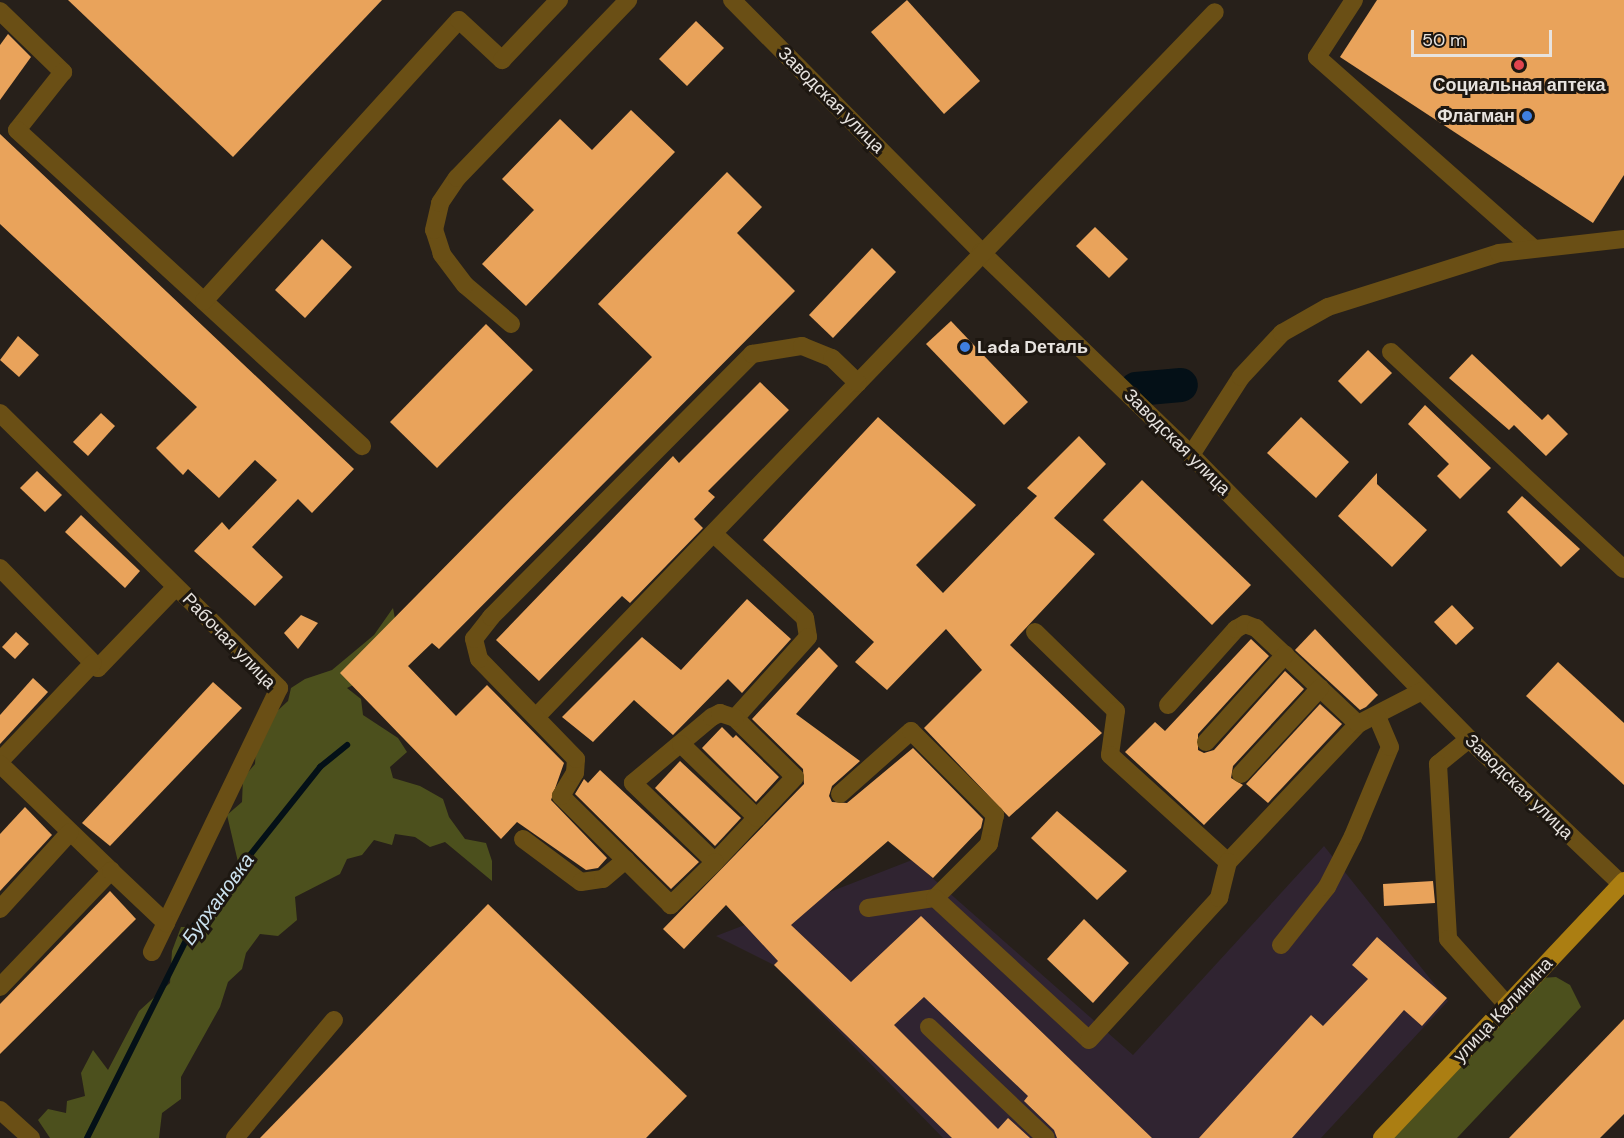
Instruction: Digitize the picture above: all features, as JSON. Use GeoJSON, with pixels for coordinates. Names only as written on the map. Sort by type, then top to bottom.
{"type":"FeatureCollection","features":[{"type":"Feature","properties":{"kind":"main road","name":"улица Калинина"},"geometry":{"type":"LineString","coordinates":[[1382,1138],[1623,883]]}},
{"type":"Feature","properties":{"kind":"street"},"geometry":{"type":"LineString","coordinates":[[204,301],[459,20],[502,60],[559,0]]}},
{"type":"Feature","properties":{"kind":"street"},"geometry":{"type":"LineString","coordinates":[[511,324],[465,285],[442,254],[434,230],[440,203],[457,178],[628,0]]}},
{"type":"Feature","properties":{"kind":"street","name":"Заводская улица"},"geometry":{"type":"LineString","coordinates":[[732,0],[981,252],[1191,455],[1469,739],[1623,883]]}},
{"type":"Feature","properties":{"kind":"street"},"geometry":{"type":"LineString","coordinates":[[1354,0],[1317,57],[1533,248]]}},
{"type":"Feature","properties":{"kind":"street"},"geometry":{"type":"LineString","coordinates":[[0,11],[63,72],[17,129],[362,446]]}},
{"type":"Feature","properties":{"kind":"street"},"geometry":{"type":"LineString","coordinates":[[537,716],[715,535],[981,252],[1215,12]]}},
{"type":"Feature","properties":{"kind":"street"},"geometry":{"type":"LineString","coordinates":[[1191,455],[1242,377],[1282,333],[1328,307],[1499,253],[1624,238]]}},
{"type":"Feature","properties":{"kind":"street"},"geometry":{"type":"LineString","coordinates":[[715,862],[633,783],[720,713],[735,718],[795,777],[715,862],[671,905],[561,796],[574,773],[576,759],[537,716],[479,659],[474,639],[491,616],[752,354],[802,346],[832,358],[858,383]]}},
{"type":"Feature","properties":{"kind":"street"},"geometry":{"type":"LineString","coordinates":[[1391,352],[1624,569]]}},
{"type":"Feature","properties":{"kind":"street","name":"Рабочая улица"},"geometry":{"type":"LineString","coordinates":[[0,413],[279,688],[152,952]]}},
{"type":"Feature","properties":{"kind":"street"},"geometry":{"type":"LineString","coordinates":[[715,535],[805,618],[808,625],[808,637],[802,645],[735,718]]}},
{"type":"Feature","properties":{"kind":"street"},"geometry":{"type":"LineString","coordinates":[[0,568],[98,668],[176,587]]}},
{"type":"Feature","properties":{"kind":"street"},"geometry":{"type":"LineString","coordinates":[[1168,705],[1236,629],[1245,624],[1256,628],[1358,724]]}},
{"type":"Feature","properties":{"kind":"street"},"geometry":{"type":"LineString","coordinates":[[1035,632],[1116,711],[1110,755],[1228,862]]}},
{"type":"Feature","properties":{"kind":"street"},"geometry":{"type":"LineString","coordinates":[[1206,742],[1285,655]]}},
{"type":"Feature","properties":{"kind":"street"},"geometry":{"type":"LineString","coordinates":[[93,663],[0,762],[70,832],[166,922]]}},
{"type":"Feature","properties":{"kind":"street"},"geometry":{"type":"LineString","coordinates":[[1241,774],[1320,688]]}},
{"type":"Feature","properties":{"kind":"street"},"geometry":{"type":"LineString","coordinates":[[935,898],[1089,1040],[1219,898],[1228,862],[1358,724],[1422,691]]}},
{"type":"Feature","properties":{"kind":"street"},"geometry":{"type":"LineString","coordinates":[[1281,945],[1327,887],[1353,836],[1390,747],[1377,716]]}},
{"type":"Feature","properties":{"kind":"street"},"geometry":{"type":"LineString","coordinates":[[840,794],[911,731],[995,815],[989,844],[935,898],[868,908]]}},
{"type":"Feature","properties":{"kind":"street"},"geometry":{"type":"LineString","coordinates":[[1469,739],[1438,764],[1448,939],[1508,1006]]}},
{"type":"Feature","properties":{"kind":"street"},"geometry":{"type":"LineString","coordinates":[[681,744],[757,818]]}},
{"type":"Feature","properties":{"kind":"street"},"geometry":{"type":"LineString","coordinates":[[0,909],[70,832]]}},
{"type":"Feature","properties":{"kind":"street"},"geometry":{"type":"LineString","coordinates":[[523,839],[581,882],[603,879],[626,860]]}},
{"type":"Feature","properties":{"kind":"street"},"geometry":{"type":"LineString","coordinates":[[0,987],[111,871]]}},
{"type":"Feature","properties":{"kind":"street"},"geometry":{"type":"LineString","coordinates":[[235,1138],[334,1020]]}},
{"type":"Feature","properties":{"kind":"street"},"geometry":{"type":"LineString","coordinates":[[929,1027],[1046,1138]]}},
{"type":"Feature","properties":{"kind":"street"},"geometry":{"type":"LineString","coordinates":[[0,1110],[31,1138]]}},
{"type":"Feature","properties":{"kind":"shaded area"},"geometry":{"type":"Polygon","coordinates":[[[1324,846],[1448,1001],[1321,1138],[943,1138],[774,965],[716,936],[912,860],[1133,1055],[1324,846]]]}},
{"type":"Feature","properties":{"kind":"green space"},"geometry":{"type":"Polygon","coordinates":[[[393,608],[399,640],[369,677],[347,688],[361,699],[363,715],[398,738],[407,752],[390,767],[393,778],[420,786],[443,799],[449,817],[465,839],[486,843],[492,861],[492,881],[445,842],[430,847],[415,837],[395,834],[392,845],[374,840],[362,855],[347,859],[340,874],[295,897],[297,920],[278,936],[260,934],[246,953],[242,969],[228,982],[220,1007],[181,1077],[181,1099],[162,1113],[159,1138],[50,1138],[38,1120],[48,1109],[66,1113],[67,1101],[85,1096],[81,1073],[93,1050],[108,1070],[139,1011],[170,983],[172,951],[181,927],[202,927],[227,894],[238,862],[227,815],[242,802],[243,778],[255,764],[256,746],[275,713],[288,701],[291,688],[305,679],[332,670],[374,635],[393,608]]]}},
{"type":"Feature","properties":{"kind":"green space"},"geometry":{"type":"Polygon","coordinates":[[[1556,977],[1570,985],[1581,1007],[1457,1138],[1392,1138],[1541,978],[1556,977]]]}},
{"type":"Feature","properties":{"kind":"building"},"geometry":{"type":"Polygon","coordinates":[[[68,0],[382,0],[233,157],[68,0]]]}},
{"type":"Feature","properties":{"kind":"building"},"geometry":{"type":"Polygon","coordinates":[[[907,0],[980,81],[944,114],[871,32],[907,0]]]}},
{"type":"Feature","properties":{"kind":"building","name":"Флагман"},"geometry":{"type":"Polygon","coordinates":[[[1377,0],[1624,0],[1624,175],[1593,223],[1340,57],[1377,0]]]}},
{"type":"Feature","properties":{"kind":"building"},"geometry":{"type":"Polygon","coordinates":[[[696,21],[724,48],[687,86],[659,59],[696,21]]]}},
{"type":"Feature","properties":{"kind":"building"},"geometry":{"type":"Polygon","coordinates":[[[8,34],[31,57],[0,100],[0,45],[8,34]]]}},
{"type":"Feature","properties":{"kind":"building"},"geometry":{"type":"Polygon","coordinates":[[[631,110],[675,152],[526,306],[482,264],[534,210],[502,179],[560,119],[592,150],[631,110]]]}},
{"type":"Feature","properties":{"kind":"building"},"geometry":{"type":"Polygon","coordinates":[[[0,134],[354,469],[312,513],[298,499],[252,547],[283,577],[255,606],[194,551],[222,522],[229,530],[277,480],[255,460],[219,498],[188,469],[183,475],[156,448],[197,407],[0,224],[0,134]]]}},
{"type":"Feature","properties":{"kind":"building"},"geometry":{"type":"Polygon","coordinates":[[[727,172],[762,207],[737,233],[795,291],[439,649],[432,643],[408,666],[456,716],[487,685],[564,763],[551,800],[607,858],[598,868],[586,870],[517,822],[501,839],[340,673],[652,357],[598,304],[727,172]]]}},
{"type":"Feature","properties":{"kind":"building"},"geometry":{"type":"Polygon","coordinates":[[[1095,227],[1128,259],[1109,278],[1076,246],[1095,227]]]}},
{"type":"Feature","properties":{"kind":"building"},"geometry":{"type":"Polygon","coordinates":[[[322,239],[352,267],[305,318],[275,290],[322,239]]]}},
{"type":"Feature","properties":{"kind":"building"},"geometry":{"type":"Polygon","coordinates":[[[872,248],[896,272],[833,338],[809,315],[872,248]]]}},
{"type":"Feature","properties":{"kind":"building"},"geometry":{"type":"Polygon","coordinates":[[[951,321],[1028,402],[1004,425],[926,344],[951,321]]]}},
{"type":"Feature","properties":{"kind":"building"},"geometry":{"type":"Polygon","coordinates":[[[486,324],[533,370],[437,468],[390,422],[486,324]]]}},
{"type":"Feature","properties":{"kind":"building"},"geometry":{"type":"Polygon","coordinates":[[[18,336],[39,355],[19,377],[0,360],[18,336]]]}},
{"type":"Feature","properties":{"kind":"building"},"geometry":{"type":"Polygon","coordinates":[[[1368,350],[1392,373],[1361,404],[1338,381],[1368,350]]]}},
{"type":"Feature","properties":{"kind":"building"},"geometry":{"type":"Polygon","coordinates":[[[1472,354],[1542,420],[1548,414],[1568,434],[1546,456],[1514,425],[1509,430],[1449,378],[1472,354]]]}},
{"type":"Feature","properties":{"kind":"building"},"geometry":{"type":"Polygon","coordinates":[[[760,382],[789,410],[708,491],[715,497],[694,519],[703,528],[630,603],[622,596],[539,681],[496,640],[673,456],[679,463],[760,382]]]}},
{"type":"Feature","properties":{"kind":"building"},"geometry":{"type":"Polygon","coordinates":[[[1425,405],[1491,468],[1460,499],[1437,476],[1449,464],[1408,424],[1425,405]]]}},
{"type":"Feature","properties":{"kind":"building"},"geometry":{"type":"Polygon","coordinates":[[[101,413],[115,426],[88,456],[73,442],[101,413]]]}},
{"type":"Feature","properties":{"kind":"building"},"geometry":{"type":"Polygon","coordinates":[[[878,417],[976,505],[916,565],[943,593],[1037,496],[1027,488],[1079,436],[1106,464],[1054,518],[1095,554],[1010,645],[1102,733],[1009,817],[924,728],[982,670],[946,629],[887,690],[855,662],[874,642],[763,540],[878,417]]]}},
{"type":"Feature","properties":{"kind":"building"},"geometry":{"type":"Polygon","coordinates":[[[1301,417],[1349,462],[1316,498],[1267,453],[1301,417]]]}},
{"type":"Feature","properties":{"kind":"building"},"geometry":{"type":"Polygon","coordinates":[[[37,471],[62,495],[45,512],[20,488],[37,471]]]}},
{"type":"Feature","properties":{"kind":"building"},"geometry":{"type":"Polygon","coordinates":[[[1377,473],[1377,484],[1427,530],[1392,567],[1338,516],[1377,473]]]}},
{"type":"Feature","properties":{"kind":"building"},"geometry":{"type":"Polygon","coordinates":[[[1142,480],[1251,585],[1212,625],[1103,520],[1142,480]]]}},
{"type":"Feature","properties":{"kind":"building"},"geometry":{"type":"Polygon","coordinates":[[[1522,496],[1580,549],[1561,567],[1507,512],[1522,496]]]}},
{"type":"Feature","properties":{"kind":"building"},"geometry":{"type":"Polygon","coordinates":[[[81,515],[140,571],[125,588],[65,532],[81,515]]]}},
{"type":"Feature","properties":{"kind":"building"},"geometry":{"type":"Polygon","coordinates":[[[747,599],[791,639],[742,693],[728,679],[673,735],[634,700],[593,742],[562,717],[642,637],[681,670],[747,599]]]}},
{"type":"Feature","properties":{"kind":"building"},"geometry":{"type":"Polygon","coordinates":[[[1452,605],[1474,628],[1456,645],[1434,622],[1452,605]]]}},
{"type":"Feature","properties":{"kind":"building"},"geometry":{"type":"Polygon","coordinates":[[[301,615],[318,623],[298,649],[284,633],[301,615]]]}},
{"type":"Feature","properties":{"kind":"building"},"geometry":{"type":"Polygon","coordinates":[[[1315,629],[1378,695],[1366,707],[1360,710],[1295,650],[1315,629]]]}},
{"type":"Feature","properties":{"kind":"building"},"geometry":{"type":"Polygon","coordinates":[[[16,632],[29,644],[15,659],[2,647],[16,632]]]}},
{"type":"Feature","properties":{"kind":"building"},"geometry":{"type":"Polygon","coordinates":[[[1251,639],[1269,656],[1198,734],[1198,750],[1204,753],[1214,750],[1285,671],[1304,689],[1233,766],[1231,778],[1243,785],[1204,825],[1125,752],[1155,722],[1165,731],[1251,639]]]}},
{"type":"Feature","properties":{"kind":"building"},"geometry":{"type":"Polygon","coordinates":[[[819,647],[838,666],[796,714],[860,761],[832,786],[829,796],[832,802],[847,803],[913,748],[983,819],[981,828],[933,878],[888,841],[791,925],[851,982],[921,916],[1152,1138],[1057,1138],[1054,1130],[1024,1101],[1028,1096],[924,997],[894,1025],[998,1129],[1008,1118],[1030,1138],[952,1138],[774,965],[778,961],[726,905],[684,949],[663,929],[804,784],[803,769],[752,719],[819,647]]]}},
{"type":"Feature","properties":{"kind":"building"},"geometry":{"type":"Polygon","coordinates":[[[1558,662],[1624,723],[1624,785],[1526,696],[1558,662]]]}},
{"type":"Feature","properties":{"kind":"building"},"geometry":{"type":"Polygon","coordinates":[[[33,678],[48,692],[0,744],[0,715],[33,678]]]}},
{"type":"Feature","properties":{"kind":"building"},"geometry":{"type":"Polygon","coordinates":[[[213,682],[242,708],[110,846],[82,823],[213,682]]]}},
{"type":"Feature","properties":{"kind":"building"},"geometry":{"type":"Polygon","coordinates":[[[1320,704],[1342,724],[1268,803],[1246,784],[1320,704]]]}},
{"type":"Feature","properties":{"kind":"building"},"geometry":{"type":"Polygon","coordinates":[[[722,727],[733,738],[736,735],[779,777],[756,802],[702,748],[722,727]]]}},
{"type":"Feature","properties":{"kind":"building"},"geometry":{"type":"Polygon","coordinates":[[[680,761],[741,818],[715,846],[655,788],[680,761]]]}},
{"type":"Feature","properties":{"kind":"building"},"geometry":{"type":"Polygon","coordinates":[[[600,770],[699,862],[671,889],[575,794],[584,779],[588,783],[600,770]]]}},
{"type":"Feature","properties":{"kind":"building"},"geometry":{"type":"Polygon","coordinates":[[[25,807],[52,835],[0,891],[0,834],[25,807]]]}},
{"type":"Feature","properties":{"kind":"building"},"geometry":{"type":"Polygon","coordinates":[[[1057,811],[1127,871],[1097,900],[1031,838],[1057,811]]]}},
{"type":"Feature","properties":{"kind":"building"},"geometry":{"type":"Polygon","coordinates":[[[1433,881],[1435,903],[1384,906],[1383,884],[1433,881]]]}},
{"type":"Feature","properties":{"kind":"building"},"geometry":{"type":"Polygon","coordinates":[[[110,891],[136,919],[0,1054],[0,1004],[110,891]]]}},
{"type":"Feature","properties":{"kind":"building"},"geometry":{"type":"Polygon","coordinates":[[[488,904],[687,1096],[646,1138],[260,1138],[488,904]]]}},
{"type":"Feature","properties":{"kind":"building"},"geometry":{"type":"Polygon","coordinates":[[[1084,919],[1129,963],[1093,1003],[1047,959],[1084,919]]]}},
{"type":"Feature","properties":{"kind":"building"},"geometry":{"type":"Polygon","coordinates":[[[1377,937],[1447,998],[1422,1026],[1404,1010],[1292,1138],[1199,1138],[1311,1015],[1323,1026],[1368,979],[1352,965],[1377,937]]]}},
{"type":"Feature","properties":{"kind":"building"},"geometry":{"type":"Polygon","coordinates":[[[1624,1019],[1624,1114],[1600,1138],[1509,1138],[1624,1019]]]}},
{"type":"Feature","properties":{"kind":"waterway","name":"Бурхановка"},"geometry":{"type":"LineString","coordinates":[[1136,389],[1181,385]]}},
{"type":"Feature","properties":{"kind":"waterway","name":"Бурхановка"},"geometry":{"type":"LineString","coordinates":[[87,1138],[192,928],[320,767],[347,745]]}},
{"type":"Feature","properties":{"kind":"place","name":"Социальная аптека"},"geometry":{"type":"Point","coordinates":[1519,65]}},
{"type":"Feature","properties":{"kind":"place","name":"Флагман"},"geometry":{"type":"Point","coordinates":[1527,116]}},
{"type":"Feature","properties":{"kind":"place","name":"Lada Dеталь"},"geometry":{"type":"Point","coordinates":[965,347]}}]}
